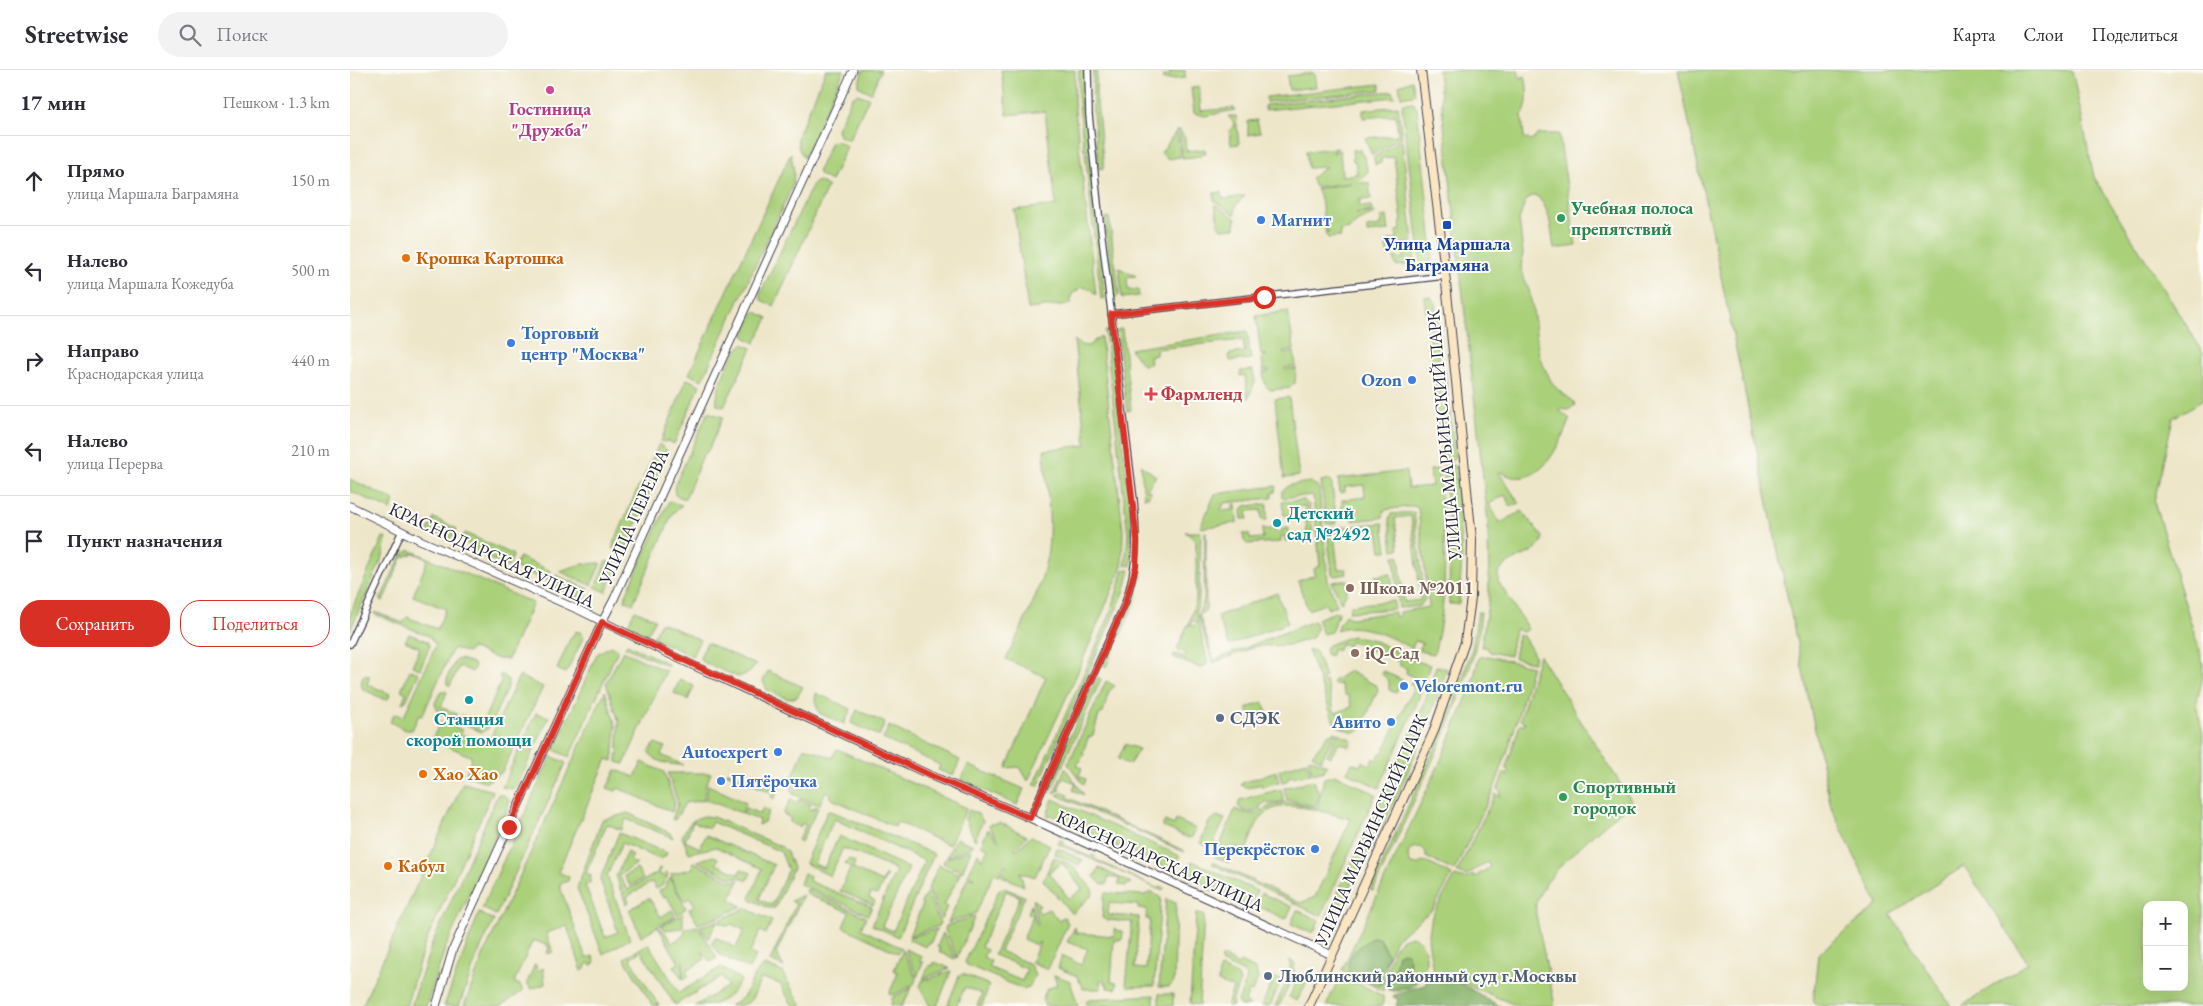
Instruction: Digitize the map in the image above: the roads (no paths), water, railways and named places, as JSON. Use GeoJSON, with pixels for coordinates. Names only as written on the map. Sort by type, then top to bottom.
{"type":"FeatureCollection","features":[{"type":"Feature","properties":{"kind":"main road","name":"УЛИЦА МАРЬИНСКИЙ ПАРК"},"geometry":{"type":"LineString","coordinates":[[1309,1006],[1433,733],[1465,642],[1471,598],[1472,539],[1445,276],[1420,70]]}},
{"type":"Feature","properties":{"kind":"street","name":"УЛИЦА ПЕРЕРВА"},"geometry":{"type":"LineString","coordinates":[[436,1006],[453,948],[614,599],[853,70]]}},
{"type":"Feature","properties":{"kind":"street"},"geometry":{"type":"LineString","coordinates":[[1030,818],[1125,604],[1136,566],[1137,541],[1134,500],[1089,115],[1088,70]]}},
{"type":"Feature","properties":{"kind":"street"},"geometry":{"type":"LineString","coordinates":[[1111,314],[1445,276]]}},
{"type":"Feature","properties":{"kind":"street","name":"КРАСНОДАРСКАЯ УЛИЦА"},"geometry":{"type":"LineString","coordinates":[[350,506],[932,776],[1030,818],[1332,955]]}},
{"type":"Feature","properties":{"kind":"street"},"geometry":{"type":"LineString","coordinates":[[350,644],[402,531]]}},
{"type":"Feature","properties":{"kind":"place","name":"Гостиница \"Дружба\""},"geometry":{"type":"Point","coordinates":[550,90]}},
{"type":"Feature","properties":{"kind":"place","name":"Учебная полоса препятствий"},"geometry":{"type":"Point","coordinates":[1561,218]}},
{"type":"Feature","properties":{"kind":"place","name":"Магнит"},"geometry":{"type":"Point","coordinates":[1261,220]}},
{"type":"Feature","properties":{"kind":"place","name":"Улица Маршала Баграмяна"},"geometry":{"type":"Point","coordinates":[1447,225]}},
{"type":"Feature","properties":{"kind":"place","name":"Крошка Картошка"},"geometry":{"type":"Point","coordinates":[406,258]}},
{"type":"Feature","properties":{"kind":"place","name":"Торговый центр \"Москва\""},"geometry":{"type":"Point","coordinates":[511,343]}},
{"type":"Feature","properties":{"kind":"place","name":"Ozon"},"geometry":{"type":"Point","coordinates":[1412,380]}},
{"type":"Feature","properties":{"kind":"place","name":"Фармленд"},"geometry":{"type":"Point","coordinates":[1151,394]}},
{"type":"Feature","properties":{"kind":"place","name":"Детский сад №2492"},"geometry":{"type":"Point","coordinates":[1277,523]}},
{"type":"Feature","properties":{"kind":"place","name":"Школа №2011"},"geometry":{"type":"Point","coordinates":[1350,588]}},
{"type":"Feature","properties":{"kind":"place","name":"iQ-Сад"},"geometry":{"type":"Point","coordinates":[1355,653]}},
{"type":"Feature","properties":{"kind":"place","name":"Veloremont.ru"},"geometry":{"type":"Point","coordinates":[1404,686]}},
{"type":"Feature","properties":{"kind":"place","name":"Станция скорой помощи"},"geometry":{"type":"Point","coordinates":[469,700]}},
{"type":"Feature","properties":{"kind":"place","name":"СДЭК"},"geometry":{"type":"Point","coordinates":[1220,718]}},
{"type":"Feature","properties":{"kind":"place","name":"Авито"},"geometry":{"type":"Point","coordinates":[1391,722]}},
{"type":"Feature","properties":{"kind":"place","name":"Autoexpert"},"geometry":{"type":"Point","coordinates":[778,752]}},
{"type":"Feature","properties":{"kind":"place","name":"Хао Хао"},"geometry":{"type":"Point","coordinates":[423,774]}},
{"type":"Feature","properties":{"kind":"place","name":"Пятёрочка"},"geometry":{"type":"Point","coordinates":[721,781]}},
{"type":"Feature","properties":{"kind":"place","name":"Спортивный городок"},"geometry":{"type":"Point","coordinates":[1563,797]}},
{"type":"Feature","properties":{"kind":"place","name":"Перекрёсток"},"geometry":{"type":"Point","coordinates":[1315,849]}},
{"type":"Feature","properties":{"kind":"place","name":"Кабул"},"geometry":{"type":"Point","coordinates":[388,866]}},
{"type":"Feature","properties":{"kind":"place","name":"Люблинский районный суд г.Москвы"},"geometry":{"type":"Point","coordinates":[1268,976]}}]}
